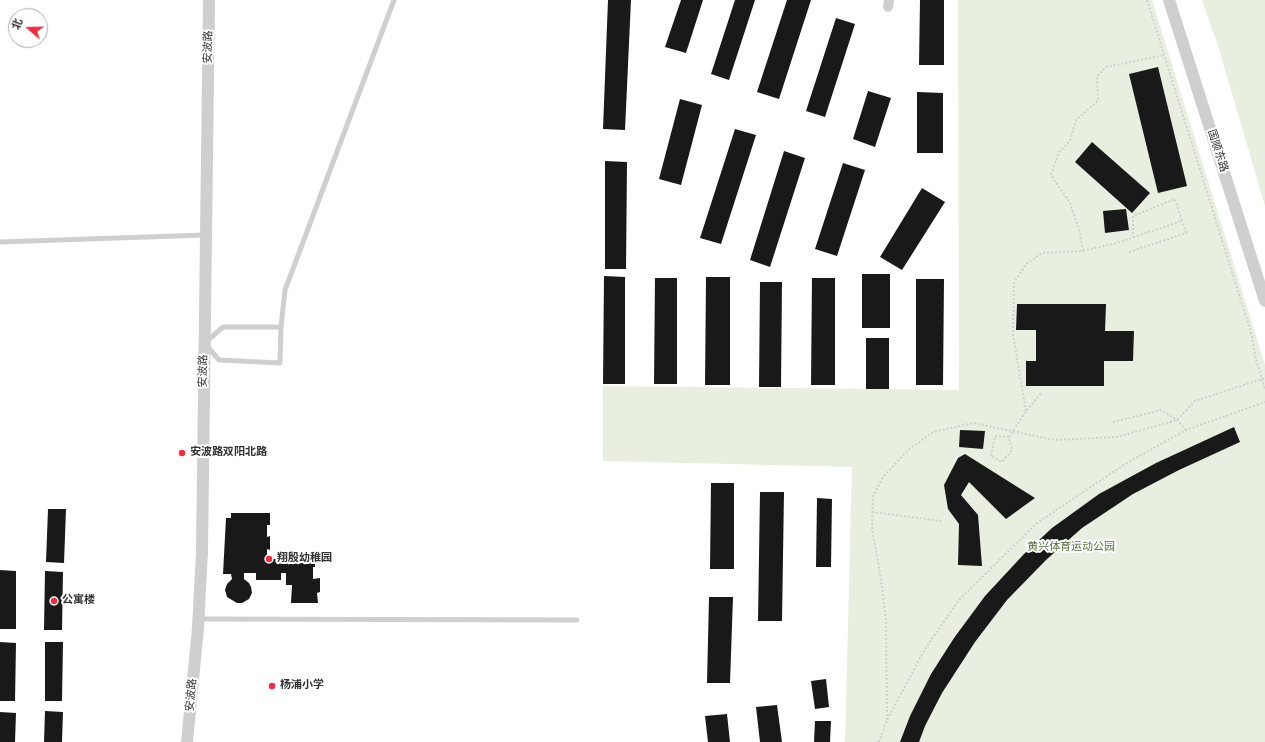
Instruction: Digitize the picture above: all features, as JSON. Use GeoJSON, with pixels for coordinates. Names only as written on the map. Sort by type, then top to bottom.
{"type":"FeatureCollection","features":[{"type":"Feature","properties":{"kind":"street","name":"安波路"},"geometry":{"type":"LineString","coordinates":[[187,742],[198,619],[202,552],[210,0]]}},
{"type":"Feature","properties":{"kind":"street","name":"国顺东路"},"geometry":{"type":"LineString","coordinates":[[1169,0],[1265,301]]}},
{"type":"Feature","properties":{"kind":"lane"},"geometry":{"type":"LineString","coordinates":[[280,327],[223,327],[204,343],[219,360],[280,363],[280,327],[285,290],[394,0]]}},
{"type":"Feature","properties":{"kind":"lane"},"geometry":{"type":"LineString","coordinates":[[0,242],[206,235]]}},
{"type":"Feature","properties":{"kind":"lane"},"geometry":{"type":"LineString","coordinates":[[198,619],[577,620]]}},
{"type":"Feature","properties":{"kind":"path"},"geometry":{"type":"LineString","coordinates":[[1147,0],[1252,336],[1255,356],[1265,390]]}},
{"type":"Feature","properties":{"kind":"path"},"geometry":{"type":"LineString","coordinates":[[1083,251],[1079,229],[1070,203],[1052,175],[1059,152],[1070,141],[1076,120],[1098,101],[1097,76],[1106,67],[1164,55]]}},
{"type":"Feature","properties":{"kind":"path"},"geometry":{"type":"LineString","coordinates":[[1129,252],[1186,233],[1175,199],[1133,216],[1133,237]]}},
{"type":"Feature","properties":{"kind":"path"},"geometry":{"type":"LineString","coordinates":[[1026,411],[1013,335],[1014,283],[1026,264],[1042,253],[1083,251],[1182,221]]}},
{"type":"Feature","properties":{"kind":"path"},"geometry":{"type":"LineString","coordinates":[[886,720],[886,619],[872,528],[873,496],[883,477],[908,450],[933,432],[973,423],[1055,440],[1117,436],[1177,420],[1195,401],[1263,379]]}},
{"type":"Feature","properties":{"kind":"path"},"geometry":{"type":"LineString","coordinates":[[1009,437],[995,436],[991,456],[1002,462],[1012,450],[1009,437],[1026,411],[1042,392]]}},
{"type":"Feature","properties":{"kind":"path"},"geometry":{"type":"LineString","coordinates":[[879,742],[886,720],[925,649],[960,600],[1037,523],[1125,464],[1186,430],[1265,402]]}},
{"type":"Feature","properties":{"kind":"path"},"geometry":{"type":"LineString","coordinates":[[1113,422],[1161,410],[1177,420],[1186,430]]}},
{"type":"Feature","properties":{"kind":"path"},"geometry":{"type":"LineString","coordinates":[[872,512],[942,521]]}},
{"type":"Feature","properties":{"kind":"green space","name":"黄兴体育运动公园"},"geometry":{"type":"Polygon","coordinates":[[[958,0],[1152,0],[1265,365],[1265,742],[845,742],[852,467],[603,461],[603,386],[959,390],[958,0]]]}},
{"type":"Feature","properties":{"kind":"green space"},"geometry":{"type":"Polygon","coordinates":[[[1202,0],[1265,0],[1265,206],[1219,49],[1202,0]]]}},
{"type":"Feature","properties":{"kind":"building"},"geometry":{"type":"Polygon","coordinates":[[[608,0],[631,0],[625,130],[603,129],[608,0]]]}},
{"type":"Feature","properties":{"kind":"building"},"geometry":{"type":"Polygon","coordinates":[[[681,0],[703,0],[686,53],[665,47],[681,0]]]}},
{"type":"Feature","properties":{"kind":"building"},"geometry":{"type":"Polygon","coordinates":[[[735,0],[755,0],[729,80],[711,74],[735,0]]]}},
{"type":"Feature","properties":{"kind":"building"},"geometry":{"type":"Polygon","coordinates":[[[787,0],[811,0],[779,99],[757,92],[787,0]]]}},
{"type":"Feature","properties":{"kind":"building"},"geometry":{"type":"Polygon","coordinates":[[[920,0],[944,0],[944,65],[919,65],[920,0]]]}},
{"type":"Feature","properties":{"kind":"building"},"geometry":{"type":"Polygon","coordinates":[[[836,18],[855,24],[825,117],[806,111],[836,18]]]}},
{"type":"Feature","properties":{"kind":"building"},"geometry":{"type":"Polygon","coordinates":[[[1158,67],[1187,186],[1158,193],[1129,74],[1158,67]]]}},
{"type":"Feature","properties":{"kind":"building"},"geometry":{"type":"Polygon","coordinates":[[[868,91],[891,98],[875,147],[853,139],[868,91]]]}},
{"type":"Feature","properties":{"kind":"building"},"geometry":{"type":"Polygon","coordinates":[[[917,92],[943,93],[943,153],[917,153],[917,92]]]}},
{"type":"Feature","properties":{"kind":"building"},"geometry":{"type":"Polygon","coordinates":[[[680,99],[702,105],[681,185],[659,179],[680,99]]]}},
{"type":"Feature","properties":{"kind":"building"},"geometry":{"type":"Polygon","coordinates":[[[735,129],[756,135],[721,244],[700,238],[735,129]]]}},
{"type":"Feature","properties":{"kind":"building"},"geometry":{"type":"Polygon","coordinates":[[[1092,142],[1150,193],[1132,213],[1075,162],[1092,142]]]}},
{"type":"Feature","properties":{"kind":"building"},"geometry":{"type":"Polygon","coordinates":[[[784,151],[805,158],[770,267],[750,260],[784,151]]]}},
{"type":"Feature","properties":{"kind":"building"},"geometry":{"type":"Polygon","coordinates":[[[605,161],[627,162],[626,269],[605,269],[605,161]]]}},
{"type":"Feature","properties":{"kind":"building"},"geometry":{"type":"Polygon","coordinates":[[[843,163],[865,170],[837,256],[815,249],[843,163]]]}},
{"type":"Feature","properties":{"kind":"building"},"geometry":{"type":"Polygon","coordinates":[[[922,188],[945,202],[902,270],[880,257],[922,188]]]}},
{"type":"Feature","properties":{"kind":"building"},"geometry":{"type":"Polygon","coordinates":[[[1126,209],[1129,230],[1105,233],[1103,211],[1126,209]]]}},
{"type":"Feature","properties":{"kind":"building"},"geometry":{"type":"Polygon","coordinates":[[[862,274],[890,274],[890,328],[862,328],[862,274]]]}},
{"type":"Feature","properties":{"kind":"building"},"geometry":{"type":"Polygon","coordinates":[[[604,276],[625,277],[625,384],[603,384],[604,276]]]}},
{"type":"Feature","properties":{"kind":"building"},"geometry":{"type":"Polygon","coordinates":[[[706,277],[730,277],[730,385],[705,385],[706,277]]]}},
{"type":"Feature","properties":{"kind":"building"},"geometry":{"type":"Polygon","coordinates":[[[655,278],[677,278],[677,384],[654,384],[655,278]]]}},
{"type":"Feature","properties":{"kind":"building"},"geometry":{"type":"Polygon","coordinates":[[[812,278],[835,278],[835,385],[811,385],[812,278]]]}},
{"type":"Feature","properties":{"kind":"building"},"geometry":{"type":"Polygon","coordinates":[[[916,279],[944,279],[943,385],[916,385],[916,279]]]}},
{"type":"Feature","properties":{"kind":"building"},"geometry":{"type":"Polygon","coordinates":[[[760,282],[782,282],[781,387],[759,387],[760,282]]]}},
{"type":"Feature","properties":{"kind":"building"},"geometry":{"type":"Polygon","coordinates":[[[1017,304],[1106,304],[1105,331],[1134,331],[1133,361],[1104,361],[1104,386],[1026,386],[1026,361],[1036,361],[1036,330],[1016,330],[1017,304]]]}},
{"type":"Feature","properties":{"kind":"building"},"geometry":{"type":"Polygon","coordinates":[[[866,338],[889,338],[889,389],[866,389],[866,338]]]}},
{"type":"Feature","properties":{"kind":"building"},"geometry":{"type":"Polygon","coordinates":[[[1234,427],[1240,442],[1179,470],[1133,494],[1082,528],[1046,560],[1007,600],[975,642],[942,693],[925,726],[919,742],[900,742],[910,716],[931,674],[954,638],[985,596],[1024,554],[1052,528],[1099,494],[1156,463],[1234,427]]]}},
{"type":"Feature","properties":{"kind":"building"},"geometry":{"type":"Polygon","coordinates":[[[960,430],[985,431],[983,449],[959,447],[960,430]]]}},
{"type":"Feature","properties":{"kind":"building"},"geometry":{"type":"Polygon","coordinates":[[[965,454],[1035,498],[1006,519],[969,482],[961,495],[978,515],[982,566],[958,565],[959,524],[948,509],[944,485],[958,458],[965,454]]]}},
{"type":"Feature","properties":{"kind":"building"},"geometry":{"type":"Polygon","coordinates":[[[711,483],[734,483],[734,569],[710,569],[711,483]]]}},
{"type":"Feature","properties":{"kind":"building"},"geometry":{"type":"Polygon","coordinates":[[[760,492],[784,492],[782,621],[758,621],[760,492]]]}},
{"type":"Feature","properties":{"kind":"building"},"geometry":{"type":"Polygon","coordinates":[[[817,498],[832,499],[831,567],[816,567],[817,498]]]}},
{"type":"Feature","properties":{"kind":"building","name":"公寓楼"},"geometry":{"type":"Polygon","coordinates":[[[48,509],[66,509],[64,563],[46,562],[48,509]]]}},
{"type":"Feature","properties":{"kind":"building"},"geometry":{"type":"Polygon","coordinates":[[[231,513],[270,513],[270,525],[267,525],[267,537],[270,536],[270,550],[267,549],[267,559],[291,559],[292,553],[315,554],[313,579],[320,578],[320,592],[317,593],[318,603],[291,603],[292,585],[286,585],[286,573],[281,573],[281,580],[256,580],[256,573],[244,573],[244,579],[251,587],[252,593],[249,599],[242,603],[237,603],[227,597],[225,590],[227,584],[232,579],[231,574],[223,574],[226,518],[231,518],[231,513]]]}},
{"type":"Feature","properties":{"kind":"building"},"geometry":{"type":"Polygon","coordinates":[[[0,570],[16,571],[16,629],[0,629],[0,570]]]}},
{"type":"Feature","properties":{"kind":"building","name":"公寓楼"},"geometry":{"type":"Polygon","coordinates":[[[45,571],[63,572],[62,630],[44,630],[45,571]]]}},
{"type":"Feature","properties":{"kind":"building"},"geometry":{"type":"Polygon","coordinates":[[[709,597],[733,597],[730,683],[707,683],[709,597]]]}},
{"type":"Feature","properties":{"kind":"building"},"geometry":{"type":"Polygon","coordinates":[[[0,642],[16,643],[15,701],[0,701],[0,642]]]}},
{"type":"Feature","properties":{"kind":"building"},"geometry":{"type":"Polygon","coordinates":[[[45,642],[63,642],[62,701],[45,701],[45,642]]]}},
{"type":"Feature","properties":{"kind":"building"},"geometry":{"type":"Polygon","coordinates":[[[826,679],[829,707],[815,709],[811,681],[826,679]]]}},
{"type":"Feature","properties":{"kind":"building"},"geometry":{"type":"Polygon","coordinates":[[[777,705],[782,742],[760,742],[756,707],[777,705]]]}},
{"type":"Feature","properties":{"kind":"building"},"geometry":{"type":"Polygon","coordinates":[[[45,711],[63,712],[62,742],[44,742],[45,711]]]}},
{"type":"Feature","properties":{"kind":"building"},"geometry":{"type":"Polygon","coordinates":[[[0,712],[16,713],[15,742],[0,742],[0,712]]]}},
{"type":"Feature","properties":{"kind":"building"},"geometry":{"type":"Polygon","coordinates":[[[727,714],[730,742],[708,742],[705,716],[727,714]]]}},
{"type":"Feature","properties":{"kind":"building"},"geometry":{"type":"Polygon","coordinates":[[[815,721],[831,721],[830,742],[814,742],[815,721]]]}},
{"type":"Feature","properties":{"kind":"place","name":"安波路双阳北路"},"geometry":{"type":"Point","coordinates":[182,453]}},
{"type":"Feature","properties":{"kind":"place","name":"翔殷幼稚园"},"geometry":{"type":"Point","coordinates":[269,559]}},
{"type":"Feature","properties":{"kind":"place","name":"公寓楼"},"geometry":{"type":"Point","coordinates":[54,601]}},
{"type":"Feature","properties":{"kind":"place","name":"杨浦小学"},"geometry":{"type":"Point","coordinates":[272,686]}}]}
